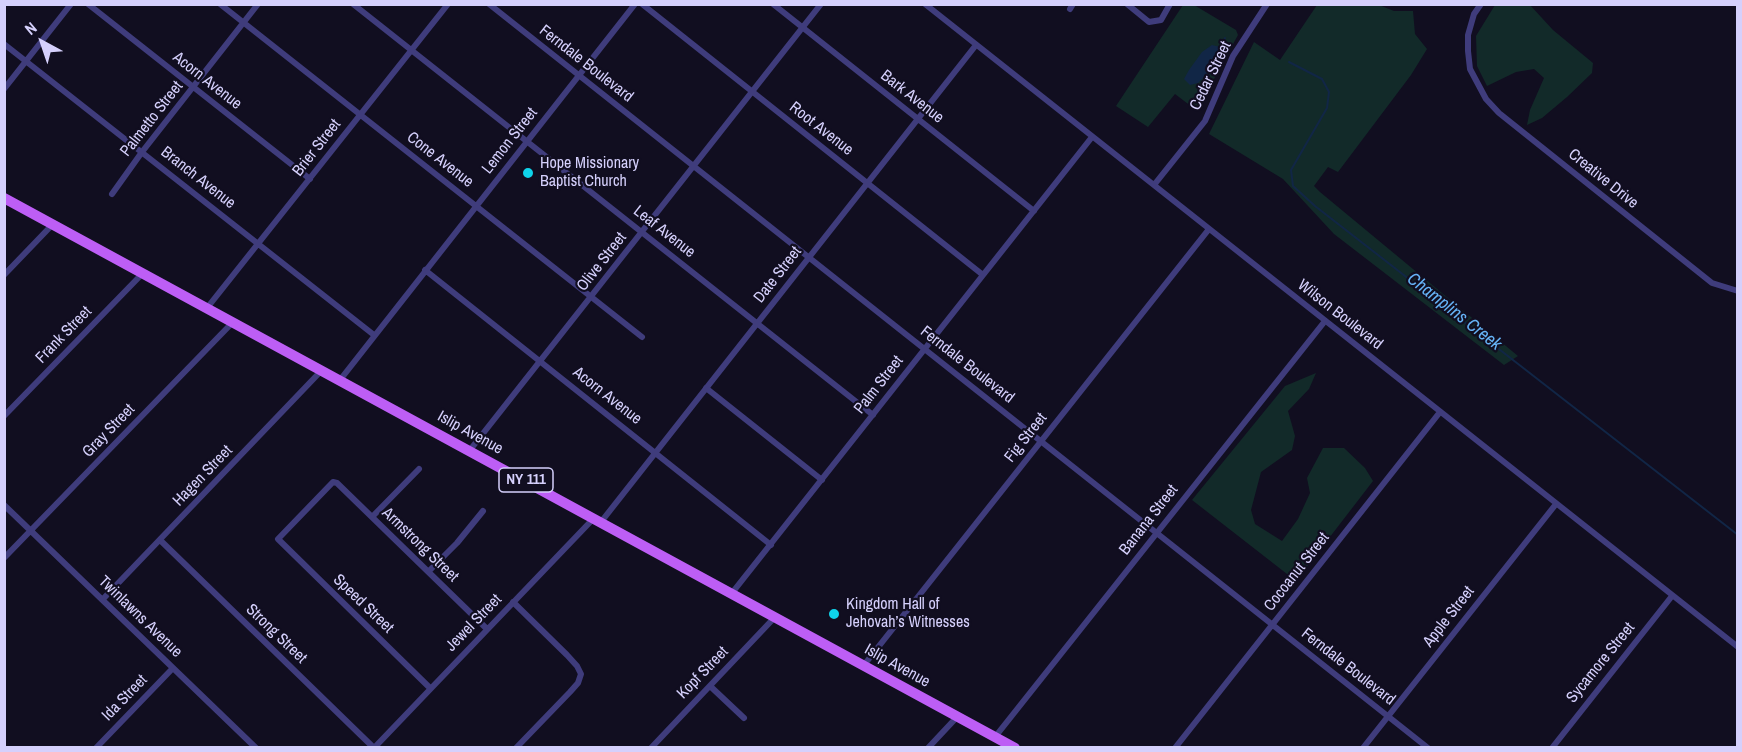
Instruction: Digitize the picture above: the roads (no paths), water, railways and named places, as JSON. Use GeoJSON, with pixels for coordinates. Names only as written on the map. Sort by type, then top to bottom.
{"type":"FeatureCollection","features":[{"type":"Feature","properties":{"kind":"main road","name":"Islip Avenue"},"geometry":{"type":"LineString","coordinates":[[4,198],[1015,747]]}},
{"type":"Feature","properties":{"kind":"street"},"geometry":{"type":"LineString","coordinates":[[4,89],[71,4]]}},
{"type":"Feature","properties":{"kind":"street","name":"Acorn Avenue"},"geometry":{"type":"LineString","coordinates":[[88,4],[310,178]]}},
{"type":"Feature","properties":{"kind":"street","name":"Cone Avenue"},"geometry":{"type":"LineString","coordinates":[[220,4],[642,338]]}},
{"type":"Feature","properties":{"kind":"street","name":"Palmetto Street"},"geometry":{"type":"LineString","coordinates":[[112,194],[142,152],[258,4]]}},
{"type":"Feature","properties":{"kind":"street","name":"Leaf Avenue"},"geometry":{"type":"LineString","coordinates":[[353,4],[873,415]]}},
{"type":"Feature","properties":{"kind":"street","name":"Brier Street"},"geometry":{"type":"LineString","coordinates":[[207,308],[447,4]]}},
{"type":"Feature","properties":{"kind":"street","name":"Ferndale Boulevard"},"geometry":{"type":"LineString","coordinates":[[489,4],[1428,747]]}},
{"type":"Feature","properties":{"kind":"street","name":"Lemon Street"},"geometry":{"type":"LineString","coordinates":[[340,380],[635,4]]}},
{"type":"Feature","properties":{"kind":"street","name":"Root Avenue"},"geometry":{"type":"LineString","coordinates":[[642,4],[983,276]]}},
{"type":"Feature","properties":{"kind":"street","name":"Bark Avenue"},"geometry":{"type":"LineString","coordinates":[[774,4],[1034,211]]}},
{"type":"Feature","properties":{"kind":"street","name":"Olive Street"},"geometry":{"type":"LineString","coordinates":[[470,450],[821,4]]}},
{"type":"Feature","properties":{"kind":"street","name":"Wilson Boulevard"},"geometry":{"type":"LineString","coordinates":[[925,4],[1737,647]]}},
{"type":"Feature","properties":{"kind":"street"},"geometry":{"type":"LineString","coordinates":[[1127,4],[1149,22],[1161,20],[1170,4]]}},
{"type":"Feature","properties":{"kind":"street","name":"Cedar Street"},"geometry":{"type":"LineString","coordinates":[[1154,185],[1204,121],[1233,57],[1267,4]]}},
{"type":"Feature","properties":{"kind":"street","name":"Creative Drive"},"geometry":{"type":"LineString","coordinates":[[1481,4],[1474,14],[1468,35],[1470,69],[1486,99],[1499,113],[1712,283],[1737,291]]}},
{"type":"Feature","properties":{"kind":"street","name":"Branch Avenue"},"geometry":{"type":"LineString","coordinates":[[4,44],[374,335]]}},
{"type":"Feature","properties":{"kind":"street","name":"Date Street"},"geometry":{"type":"LineString","coordinates":[[598,520],[706,388],[976,45]]}},
{"type":"Feature","properties":{"kind":"street","name":"Palm Street"},"geometry":{"type":"LineString","coordinates":[[732,593],[1092,137]]}},
{"type":"Feature","properties":{"kind":"street"},"geometry":{"type":"LineString","coordinates":[[4,275],[53,224]]}},
{"type":"Feature","properties":{"kind":"street","name":"Fig Street"},"geometry":{"type":"LineString","coordinates":[[864,664],[1209,229]]}},
{"type":"Feature","properties":{"kind":"street","name":"Acorn Avenue"},"geometry":{"type":"LineString","coordinates":[[425,270],[771,545]]}},
{"type":"Feature","properties":{"kind":"street","name":"Frank Street"},"geometry":{"type":"LineString","coordinates":[[4,416],[143,273]]}},
{"type":"Feature","properties":{"kind":"street","name":"Banana Street"},"geometry":{"type":"LineString","coordinates":[[995,736],[1325,321]]}},
{"type":"Feature","properties":{"kind":"street","name":"Gray Street"},"geometry":{"type":"LineString","coordinates":[[4,558],[233,322]]}},
{"type":"Feature","properties":{"kind":"street","name":"Hagen Street"},"geometry":{"type":"LineString","coordinates":[[103,599],[322,370]]}},
{"type":"Feature","properties":{"kind":"street"},"geometry":{"type":"LineString","coordinates":[[706,388],[822,480]]}},
{"type":"Feature","properties":{"kind":"street","name":"Cocoanut Street"},"geometry":{"type":"LineString","coordinates":[[1175,747],[1440,412]]}},
{"type":"Feature","properties":{"kind":"street"},"geometry":{"type":"LineString","coordinates":[[372,517],[418,469]]}},
{"type":"Feature","properties":{"kind":"street","name":"Armstrong Street"},"geometry":{"type":"LineString","coordinates":[[278,539],[333,482],[337,483],[487,629]]}},
{"type":"Feature","properties":{"kind":"street","name":"Apple Street"},"geometry":{"type":"LineString","coordinates":[[1363,747],[1556,504]]}},
{"type":"Feature","properties":{"kind":"street","name":"Twinlawns Avenue"},"geometry":{"type":"LineString","coordinates":[[4,505],[256,747]]}},
{"type":"Feature","properties":{"kind":"street"},"geometry":{"type":"LineString","coordinates":[[429,571],[457,543],[483,511]]}},
{"type":"Feature","properties":{"kind":"street","name":"Jewel Street"},"geometry":{"type":"LineString","coordinates":[[374,747],[513,602],[598,520]]}},
{"type":"Feature","properties":{"kind":"street","name":"Speed Street"},"geometry":{"type":"LineString","coordinates":[[278,539],[430,688]]}},
{"type":"Feature","properties":{"kind":"street","name":"Strong Street"},"geometry":{"type":"LineString","coordinates":[[160,540],[374,747]]}},
{"type":"Feature","properties":{"kind":"street","name":"Sycamore Street"},"geometry":{"type":"LineString","coordinates":[[1551,747],[1672,596]]}},
{"type":"Feature","properties":{"kind":"street"},"geometry":{"type":"LineString","coordinates":[[513,602],[567,655],[581,674],[578,683],[570,692],[516,747]]}},
{"type":"Feature","properties":{"kind":"street","name":"Kopf Street"},"geometry":{"type":"LineString","coordinates":[[651,747],[775,617]]}},
{"type":"Feature","properties":{"kind":"street","name":"Ida Street"},"geometry":{"type":"LineString","coordinates":[[96,747],[173,668]]}},
{"type":"Feature","properties":{"kind":"street"},"geometry":{"type":"LineString","coordinates":[[710,686],[744,718]]}},
{"type":"Feature","properties":{"kind":"street"},"geometry":{"type":"LineString","coordinates":[[928,747],[957,717]]}},
{"type":"Feature","properties":{"kind":"water"},"geometry":{"type":"Polygon","coordinates":[[[1212,45],[1220,47],[1214,67],[1198,83],[1190,85],[1184,79],[1202,52],[1212,45]]]}},
{"type":"Feature","properties":{"kind":"waterway"},"geometry":{"type":"LineString","coordinates":[[1220,47],[1225,38]]}},
{"type":"Feature","properties":{"kind":"waterway","name":"Champlins Creek"},"geometry":{"type":"LineString","coordinates":[[1289,62],[1322,79],[1329,92],[1327,108],[1291,170],[1293,186],[1315,206],[1738,535]]}},
{"type":"Feature","properties":{"kind":"place","name":"Hope Missionary Baptist Church"},"geometry":{"type":"Point","coordinates":[528,173]}},
{"type":"Feature","properties":{"kind":"place","name":"Kingdom Hall of Jehovah’s Witnesses"},"geometry":{"type":"Point","coordinates":[834,614]}}]}
